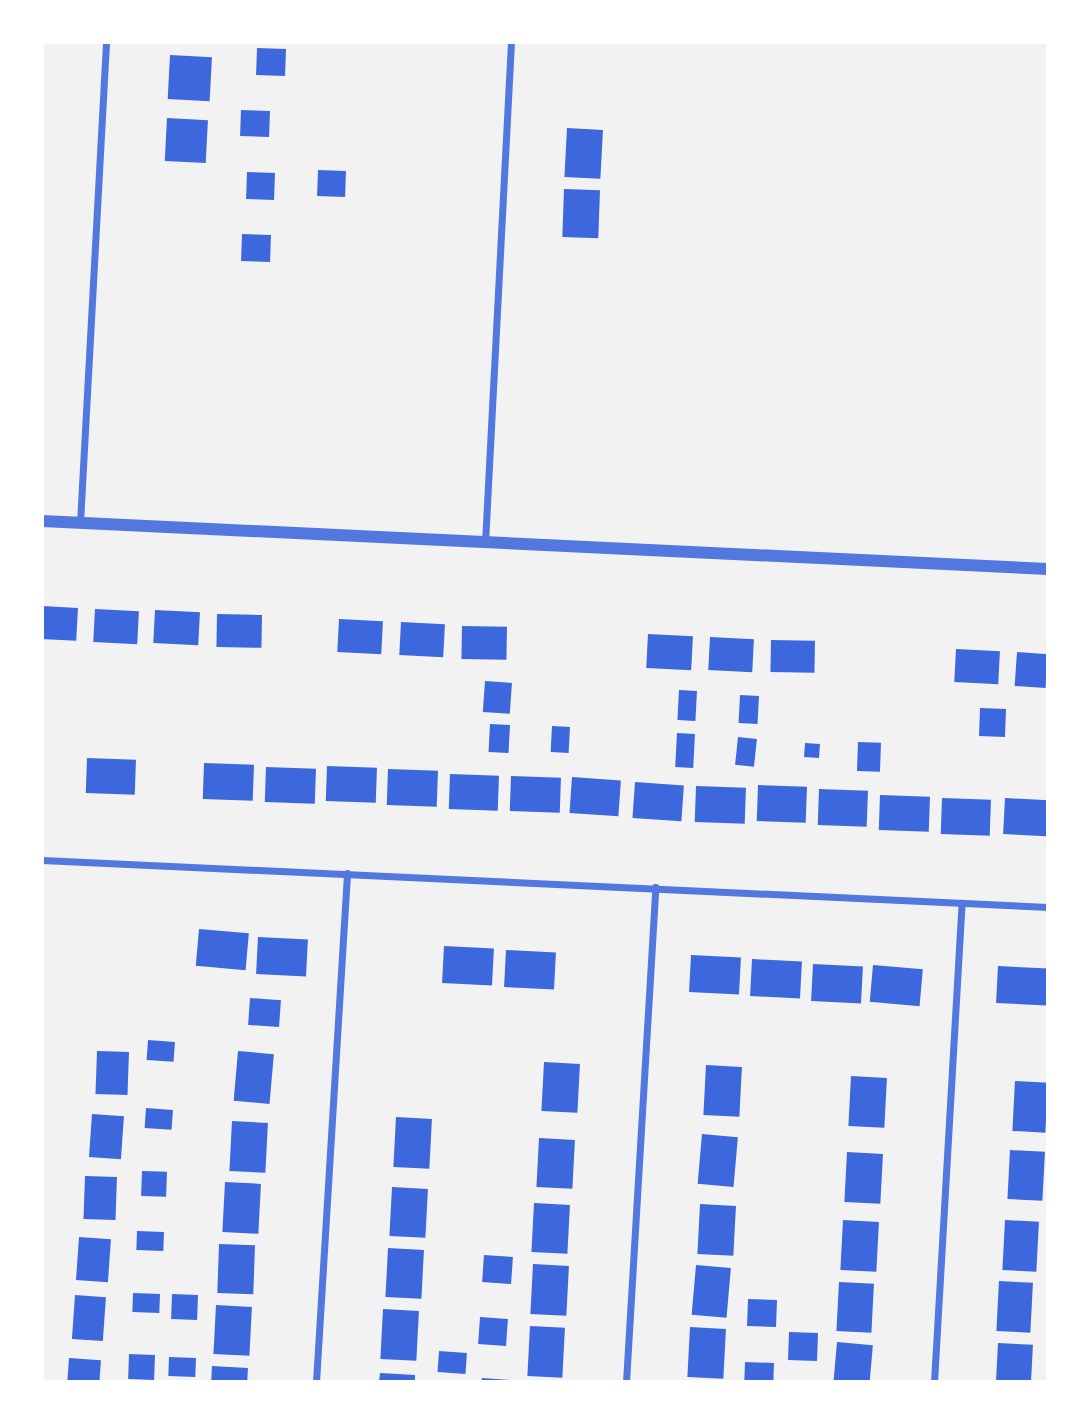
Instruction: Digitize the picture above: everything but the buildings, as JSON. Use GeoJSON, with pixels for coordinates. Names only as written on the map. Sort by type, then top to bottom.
{"type":"FeatureCollection","features":[{"type":"Feature","properties":{"kind":"street"},"geometry":{"type":"LineString","coordinates":[[80,523],[106,42]]}},
{"type":"Feature","properties":{"kind":"street"},"geometry":{"type":"LineString","coordinates":[[485,542],[511,42]]}},
{"type":"Feature","properties":{"kind":"street"},"geometry":{"type":"LineString","coordinates":[[42,521],[1048,569]]}},
{"type":"Feature","properties":{"kind":"street"},"geometry":{"type":"LineString","coordinates":[[42,859],[1048,907]]}},
{"type":"Feature","properties":{"kind":"street"},"geometry":{"type":"LineString","coordinates":[[316,1382],[347,873]]}},
{"type":"Feature","properties":{"kind":"street"},"geometry":{"type":"LineString","coordinates":[[625,1382],[655,887]]}},
{"type":"Feature","properties":{"kind":"street"},"geometry":{"type":"LineString","coordinates":[[934,1382],[962,903]]}}]}
